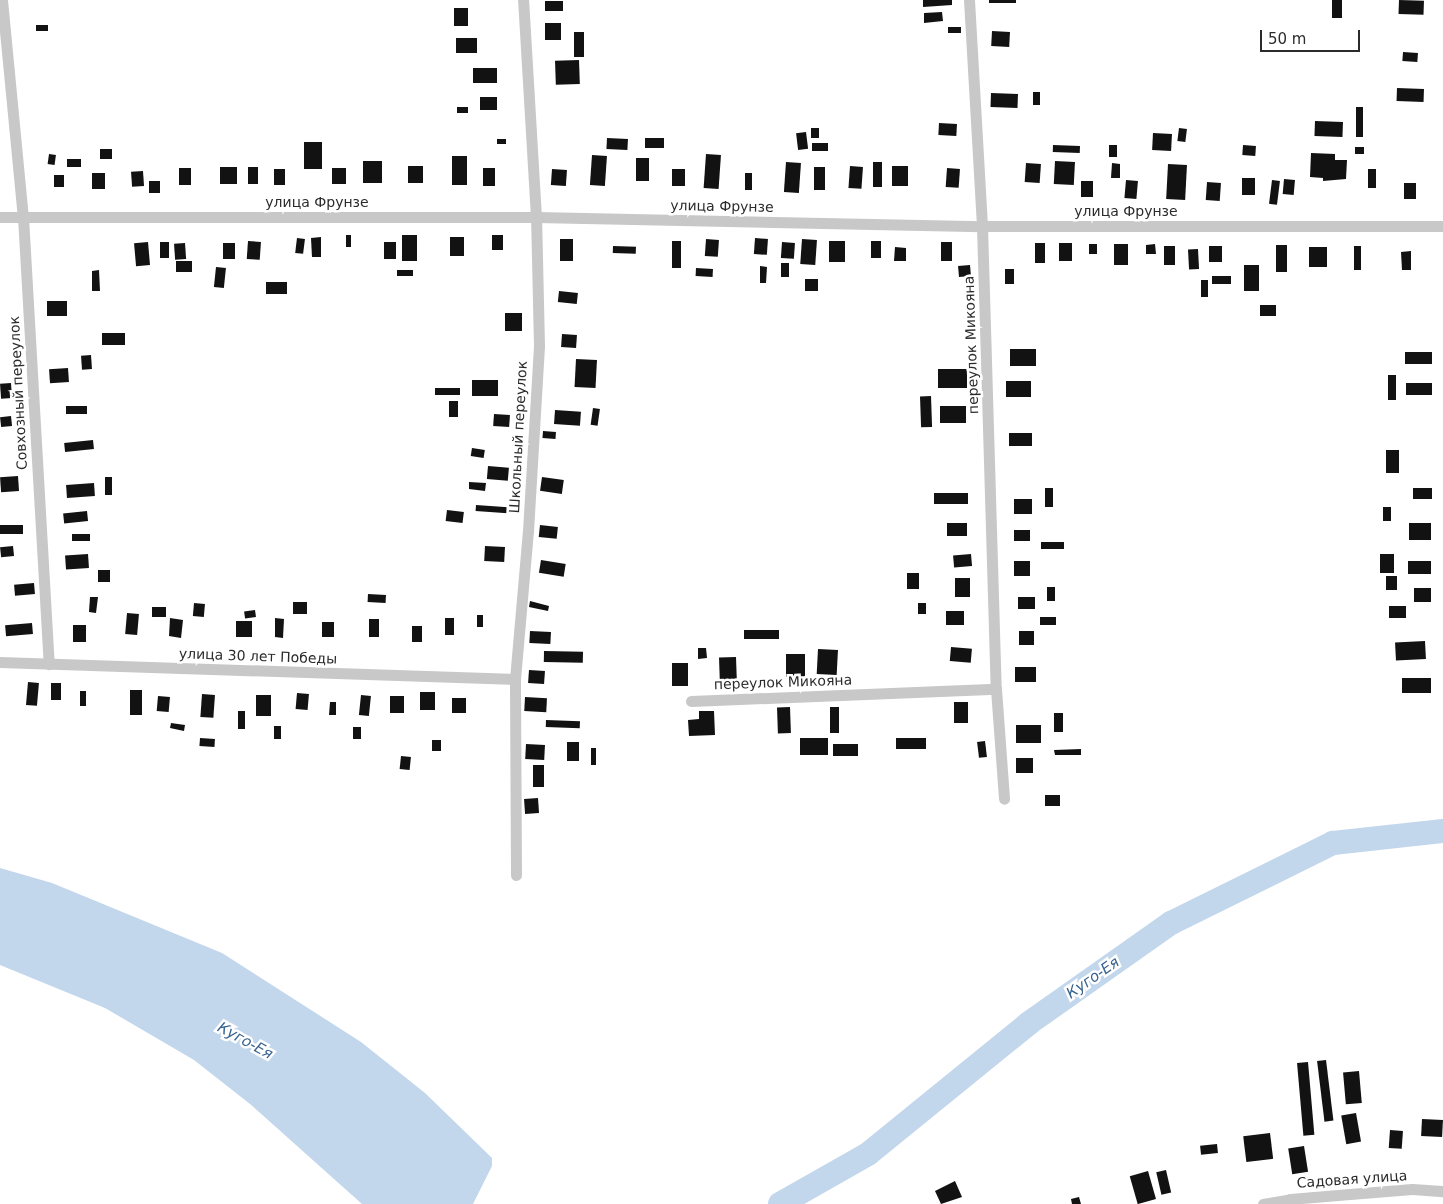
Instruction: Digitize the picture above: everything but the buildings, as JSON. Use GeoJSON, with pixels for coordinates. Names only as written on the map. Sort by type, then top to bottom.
{"type":"FeatureCollection","features":[{"type":"Feature","properties":{"kind":"street","name":"Совхозный переулок"},"geometry":{"type":"LineString","coordinates":[[2,0],[23,217],[49,664]]}},
{"type":"Feature","properties":{"kind":"street","name":"Школьный переулок"},"geometry":{"type":"LineString","coordinates":[[516,875],[515,679],[528,531],[539,346],[536,217],[523,0]]}},
{"type":"Feature","properties":{"kind":"street","name":"переулок Микояна"},"geometry":{"type":"LineString","coordinates":[[969,0],[982,226],[996,689],[1004,798]]}},
{"type":"Feature","properties":{"kind":"street","name":"улица Фрунзе"},"geometry":{"type":"LineString","coordinates":[[0,217],[536,217],[982,226],[1443,226]]}},
{"type":"Feature","properties":{"kind":"street","name":"улица 30 лет Победы"},"geometry":{"type":"LineString","coordinates":[[0,662],[515,679]]}},
{"type":"Feature","properties":{"kind":"street","name":"переулок Микояна"},"geometry":{"type":"LineString","coordinates":[[691,701],[996,689]]}},
{"type":"Feature","properties":{"kind":"street","name":"Садовая улица"},"geometry":{"type":"LineString","coordinates":[[1263,1204],[1290,1198],[1412,1189],[1443,1190]]}},
{"type":"Feature","properties":{"kind":"water"},"geometry":{"type":"Polygon","coordinates":[[[0,868],[52,883],[222,953],[361,1042],[425,1093],[492,1158],[492,1166],[473,1204],[362,1204],[250,1104],[194,1060],[105,1008],[0,965],[0,868]]]}},
{"type":"Feature","properties":{"kind":"waterway","name":"Куго-Ея"},"geometry":{"type":"LineString","coordinates":[[780,1204],[868,1154],[1029,1023],[1171,923],[1333,843],[1443,831]]}}]}
